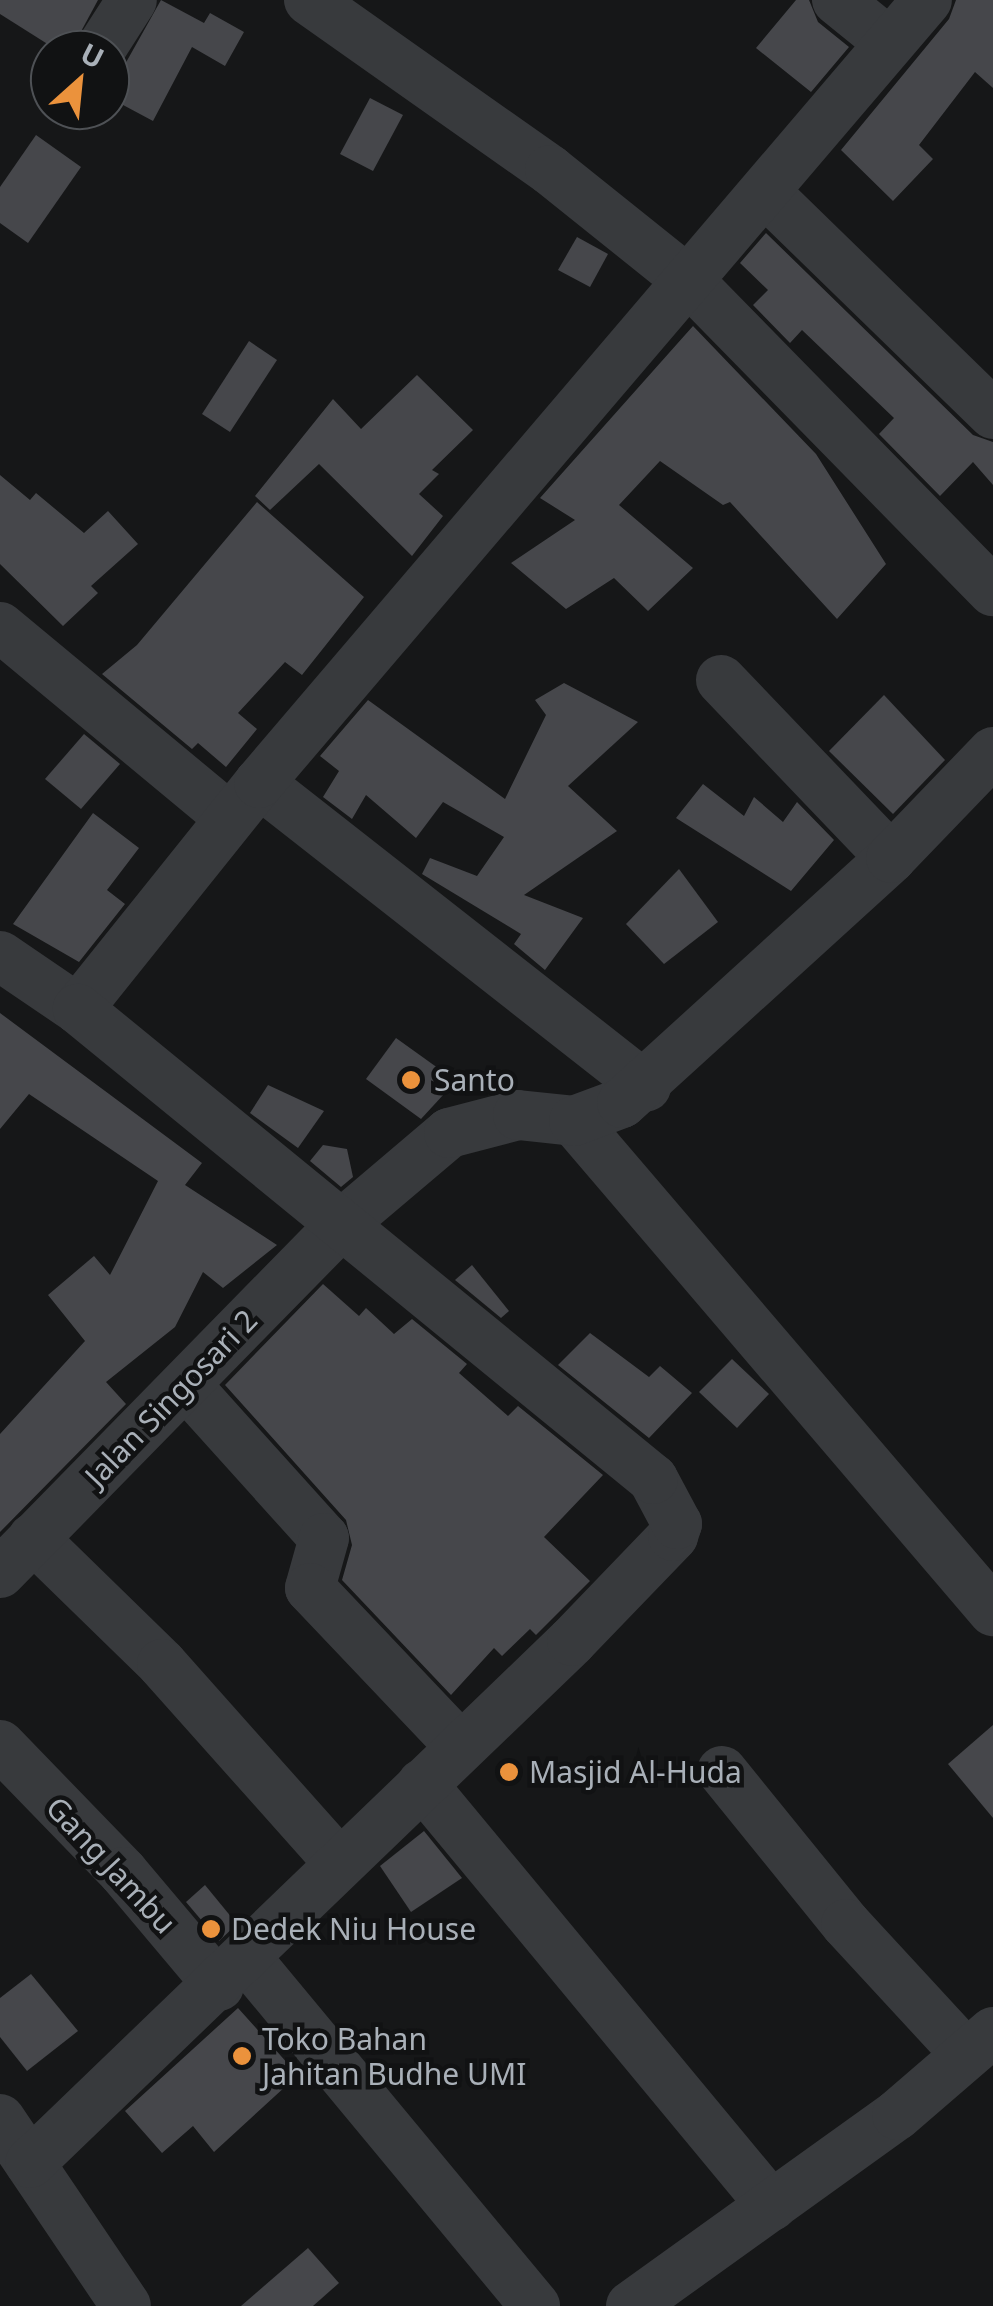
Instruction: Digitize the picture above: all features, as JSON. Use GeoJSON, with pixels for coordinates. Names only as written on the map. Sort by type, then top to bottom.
{"type":"FeatureCollection","features":[{"type":"Feature","properties":{"kind":"street"},"geometry":{"type":"LineString","coordinates":[[113,30],[132,0]]}},
{"type":"Feature","properties":{"kind":"street"},"geometry":{"type":"LineString","coordinates":[[309,0],[550,170],[690,282],[993,591]]}},
{"type":"Feature","properties":{"kind":"street"},"geometry":{"type":"LineString","coordinates":[[836,0],[890,44]]}},
{"type":"Feature","properties":{"kind":"street"},"geometry":{"type":"LineString","coordinates":[[78,1009],[244,801],[928,0]]}},
{"type":"Feature","properties":{"kind":"street"},"geometry":{"type":"LineString","coordinates":[[766,193],[993,414]]}},
{"type":"Feature","properties":{"kind":"street"},"geometry":{"type":"LineString","coordinates":[[0,627],[646,1086]]}},
{"type":"Feature","properties":{"kind":"street"},"geometry":{"type":"LineString","coordinates":[[722,680],[891,858]]}},
{"type":"Feature","properties":{"kind":"street"},"geometry":{"type":"LineString","coordinates":[[993,752],[891,858],[646,1086],[598,1116],[574,1121],[993,1611]]}},
{"type":"Feature","properties":{"kind":"street"},"geometry":{"type":"LineString","coordinates":[[0,956],[78,1009],[342,1223],[653,1479],[674,1507],[673,1536],[339,1863],[233,1973],[30,2163]]}},
{"type":"Feature","properties":{"kind":"street","name":"Jalan Singosari 2"},"geometry":{"type":"LineString","coordinates":[[16,1555],[342,1223],[449,1133],[518,1115],[574,1121]]}},
{"type":"Feature","properties":{"kind":"street"},"geometry":{"type":"LineString","coordinates":[[186,1385],[324,1538],[310,1588],[461,1747]]}},
{"type":"Feature","properties":{"kind":"street"},"geometry":{"type":"LineString","coordinates":[[16,1555],[162,1664],[339,1863]]}},
{"type":"Feature","properties":{"kind":"street","name":"Gang Jambu"},"geometry":{"type":"LineString","coordinates":[[0,1745],[123,1872],[233,1973],[535,2306]]}},
{"type":"Feature","properties":{"kind":"street"},"geometry":{"type":"LineString","coordinates":[[631,2306],[897,2115],[979,2043],[846,1924],[722,1771]]}},
{"type":"Feature","properties":{"kind":"street"},"geometry":{"type":"LineString","coordinates":[[422,1784],[772,2206]]}},
{"type":"Feature","properties":{"kind":"street"},"geometry":{"type":"LineString","coordinates":[[0,2119],[126,2306]]}},
{"type":"Feature","properties":{"kind":"building"},"geometry":{"type":"Polygon","coordinates":[[[0,0],[98,0],[82,30],[30,33],[0,14],[0,0]]]}},
{"type":"Feature","properties":{"kind":"building"},"geometry":{"type":"Polygon","coordinates":[[[161,0],[204,23],[210,13],[244,32],[225,66],[192,47],[153,121],[130,109],[130,55],[161,0]]]}},
{"type":"Feature","properties":{"kind":"building"},"geometry":{"type":"Polygon","coordinates":[[[796,0],[809,0],[818,22],[849,47],[811,92],[756,48],[796,0]]]}},
{"type":"Feature","properties":{"kind":"building"},"geometry":{"type":"Polygon","coordinates":[[[956,0],[993,0],[993,88],[975,72],[919,145],[933,159],[893,201],[841,150],[949,19],[956,0]]]}},
{"type":"Feature","properties":{"kind":"building"},"geometry":{"type":"Polygon","coordinates":[[[370,98],[403,115],[373,171],[340,154],[370,98]]]}},
{"type":"Feature","properties":{"kind":"building"},"geometry":{"type":"Polygon","coordinates":[[[36,135],[81,167],[28,243],[0,223],[0,187],[36,135]]]}},
{"type":"Feature","properties":{"kind":"building"},"geometry":{"type":"Polygon","coordinates":[[[766,233],[973,435],[993,442],[993,485],[973,462],[940,496],[879,434],[894,418],[802,330],[790,343],[753,305],[768,290],[740,263],[766,233]]]}},
{"type":"Feature","properties":{"kind":"building"},"geometry":{"type":"Polygon","coordinates":[[[577,237],[608,254],[590,287],[558,270],[577,237]]]}},
{"type":"Feature","properties":{"kind":"building"},"geometry":{"type":"Polygon","coordinates":[[[693,326],[816,454],[886,564],[837,619],[730,502],[723,505],[660,461],[619,505],[693,568],[648,611],[614,578],[566,609],[511,563],[575,520],[540,498],[693,326]]]}},
{"type":"Feature","properties":{"kind":"building"},"geometry":{"type":"Polygon","coordinates":[[[249,341],[277,360],[230,432],[202,414],[249,341]]]}},
{"type":"Feature","properties":{"kind":"building"},"geometry":{"type":"Polygon","coordinates":[[[417,375],[473,430],[432,470],[439,474],[419,494],[443,516],[412,556],[319,464],[270,510],[255,496],[333,399],[361,429],[417,375]]]}},
{"type":"Feature","properties":{"kind":"building"},"geometry":{"type":"Polygon","coordinates":[[[0,475],[30,500],[36,493],[84,533],[108,511],[138,544],[91,586],[98,593],[63,626],[0,564],[0,475]]]}},
{"type":"Feature","properties":{"kind":"building"},"geometry":{"type":"Polygon","coordinates":[[[257,502],[364,597],[302,675],[285,662],[238,713],[257,729],[226,767],[198,743],[192,749],[102,674],[137,645],[257,502]]]}},
{"type":"Feature","properties":{"kind":"building"},"geometry":{"type":"Polygon","coordinates":[[[564,683],[638,722],[568,786],[617,831],[524,895],[583,918],[545,970],[514,944],[521,934],[422,874],[430,858],[477,876],[504,837],[443,802],[416,838],[366,795],[352,819],[323,797],[339,771],[320,756],[368,700],[505,799],[546,715],[535,700],[564,683]]]}},
{"type":"Feature","properties":{"kind":"building"},"geometry":{"type":"Polygon","coordinates":[[[884,695],[945,760],[893,814],[829,751],[884,695]]]}},
{"type":"Feature","properties":{"kind":"building"},"geometry":{"type":"Polygon","coordinates":[[[84,734],[120,764],[81,809],[45,779],[84,734]]]}},
{"type":"Feature","properties":{"kind":"building"},"geometry":{"type":"Polygon","coordinates":[[[703,784],[744,816],[754,797],[783,822],[797,802],[834,840],[791,891],[676,818],[703,784]]]}},
{"type":"Feature","properties":{"kind":"building"},"geometry":{"type":"Polygon","coordinates":[[[93,813],[139,848],[107,890],[125,904],[79,962],[13,924],[93,813]]]}},
{"type":"Feature","properties":{"kind":"building"},"geometry":{"type":"Polygon","coordinates":[[[679,869],[718,922],[664,964],[626,924],[679,869]]]}},
{"type":"Feature","properties":{"kind":"building"},"geometry":{"type":"Polygon","coordinates":[[[0,1013],[202,1163],[185,1185],[277,1245],[223,1288],[203,1272],[175,1327],[106,1382],[126,1404],[0,1532],[0,1434],[85,1341],[48,1295],[94,1256],[110,1275],[158,1181],[29,1094],[0,1129],[0,1013]]]}},
{"type":"Feature","properties":{"kind":"building","name":"Santo"},"geometry":{"type":"Polygon","coordinates":[[[396,1038],[456,1081],[421,1119],[366,1079],[396,1038]]]}},
{"type":"Feature","properties":{"kind":"building"},"geometry":{"type":"Polygon","coordinates":[[[268,1085],[324,1111],[298,1148],[250,1113],[268,1085]]]}},
{"type":"Feature","properties":{"kind":"building"},"geometry":{"type":"Polygon","coordinates":[[[323,1145],[347,1149],[353,1177],[341,1187],[310,1161],[323,1145]]]}},
{"type":"Feature","properties":{"kind":"building"},"geometry":{"type":"Polygon","coordinates":[[[472,1265],[509,1311],[501,1318],[455,1280],[472,1265]]]}},
{"type":"Feature","properties":{"kind":"building"},"geometry":{"type":"Polygon","coordinates":[[[323,1284],[359,1316],[366,1308],[394,1334],[412,1319],[467,1364],[459,1373],[508,1416],[518,1406],[603,1475],[544,1537],[590,1581],[536,1635],[530,1629],[502,1656],[494,1648],[451,1695],[342,1580],[352,1545],[346,1520],[225,1385],[323,1284]]]}},
{"type":"Feature","properties":{"kind":"building"},"geometry":{"type":"Polygon","coordinates":[[[590,1333],[649,1377],[660,1366],[692,1393],[649,1438],[558,1365],[590,1333]]]}},
{"type":"Feature","properties":{"kind":"building"},"geometry":{"type":"Polygon","coordinates":[[[732,1359],[769,1394],[737,1428],[699,1392],[732,1359]]]}},
{"type":"Feature","properties":{"kind":"building"},"geometry":{"type":"Polygon","coordinates":[[[993,1725],[993,1818],[948,1764],[993,1725]]]}},
{"type":"Feature","properties":{"kind":"building"},"geometry":{"type":"Polygon","coordinates":[[[424,1831],[462,1878],[411,1912],[380,1866],[424,1831]]]}},
{"type":"Feature","properties":{"kind":"building"},"geometry":{"type":"Polygon","coordinates":[[[205,1885],[237,1924],[219,1941],[186,1902],[205,1885]]]}},
{"type":"Feature","properties":{"kind":"building"},"geometry":{"type":"Polygon","coordinates":[[[31,1974],[78,2031],[27,2071],[0,2037],[0,1998],[31,1974]]]}},
{"type":"Feature","properties":{"kind":"building"},"geometry":{"type":"Polygon","coordinates":[[[238,2008],[298,2075],[214,2152],[193,2126],[162,2153],[125,2111],[238,2008]]]}},
{"type":"Feature","properties":{"kind":"building"},"geometry":{"type":"Polygon","coordinates":[[[308,2248],[339,2283],[313,2306],[241,2306],[308,2248]]]}},
{"type":"Feature","properties":{"kind":"place","name":"Santo"},"geometry":{"type":"Point","coordinates":[411,1080]}},
{"type":"Feature","properties":{"kind":"place","name":"Masjid Al-Huda"},"geometry":{"type":"Point","coordinates":[509,1772]}},
{"type":"Feature","properties":{"kind":"place","name":"Dedek Niu House"},"geometry":{"type":"Point","coordinates":[211,1929]}},
{"type":"Feature","properties":{"kind":"place","name":"Toko Bahan Jahitan Budhe UMI"},"geometry":{"type":"Point","coordinates":[242,2056]}}]}
